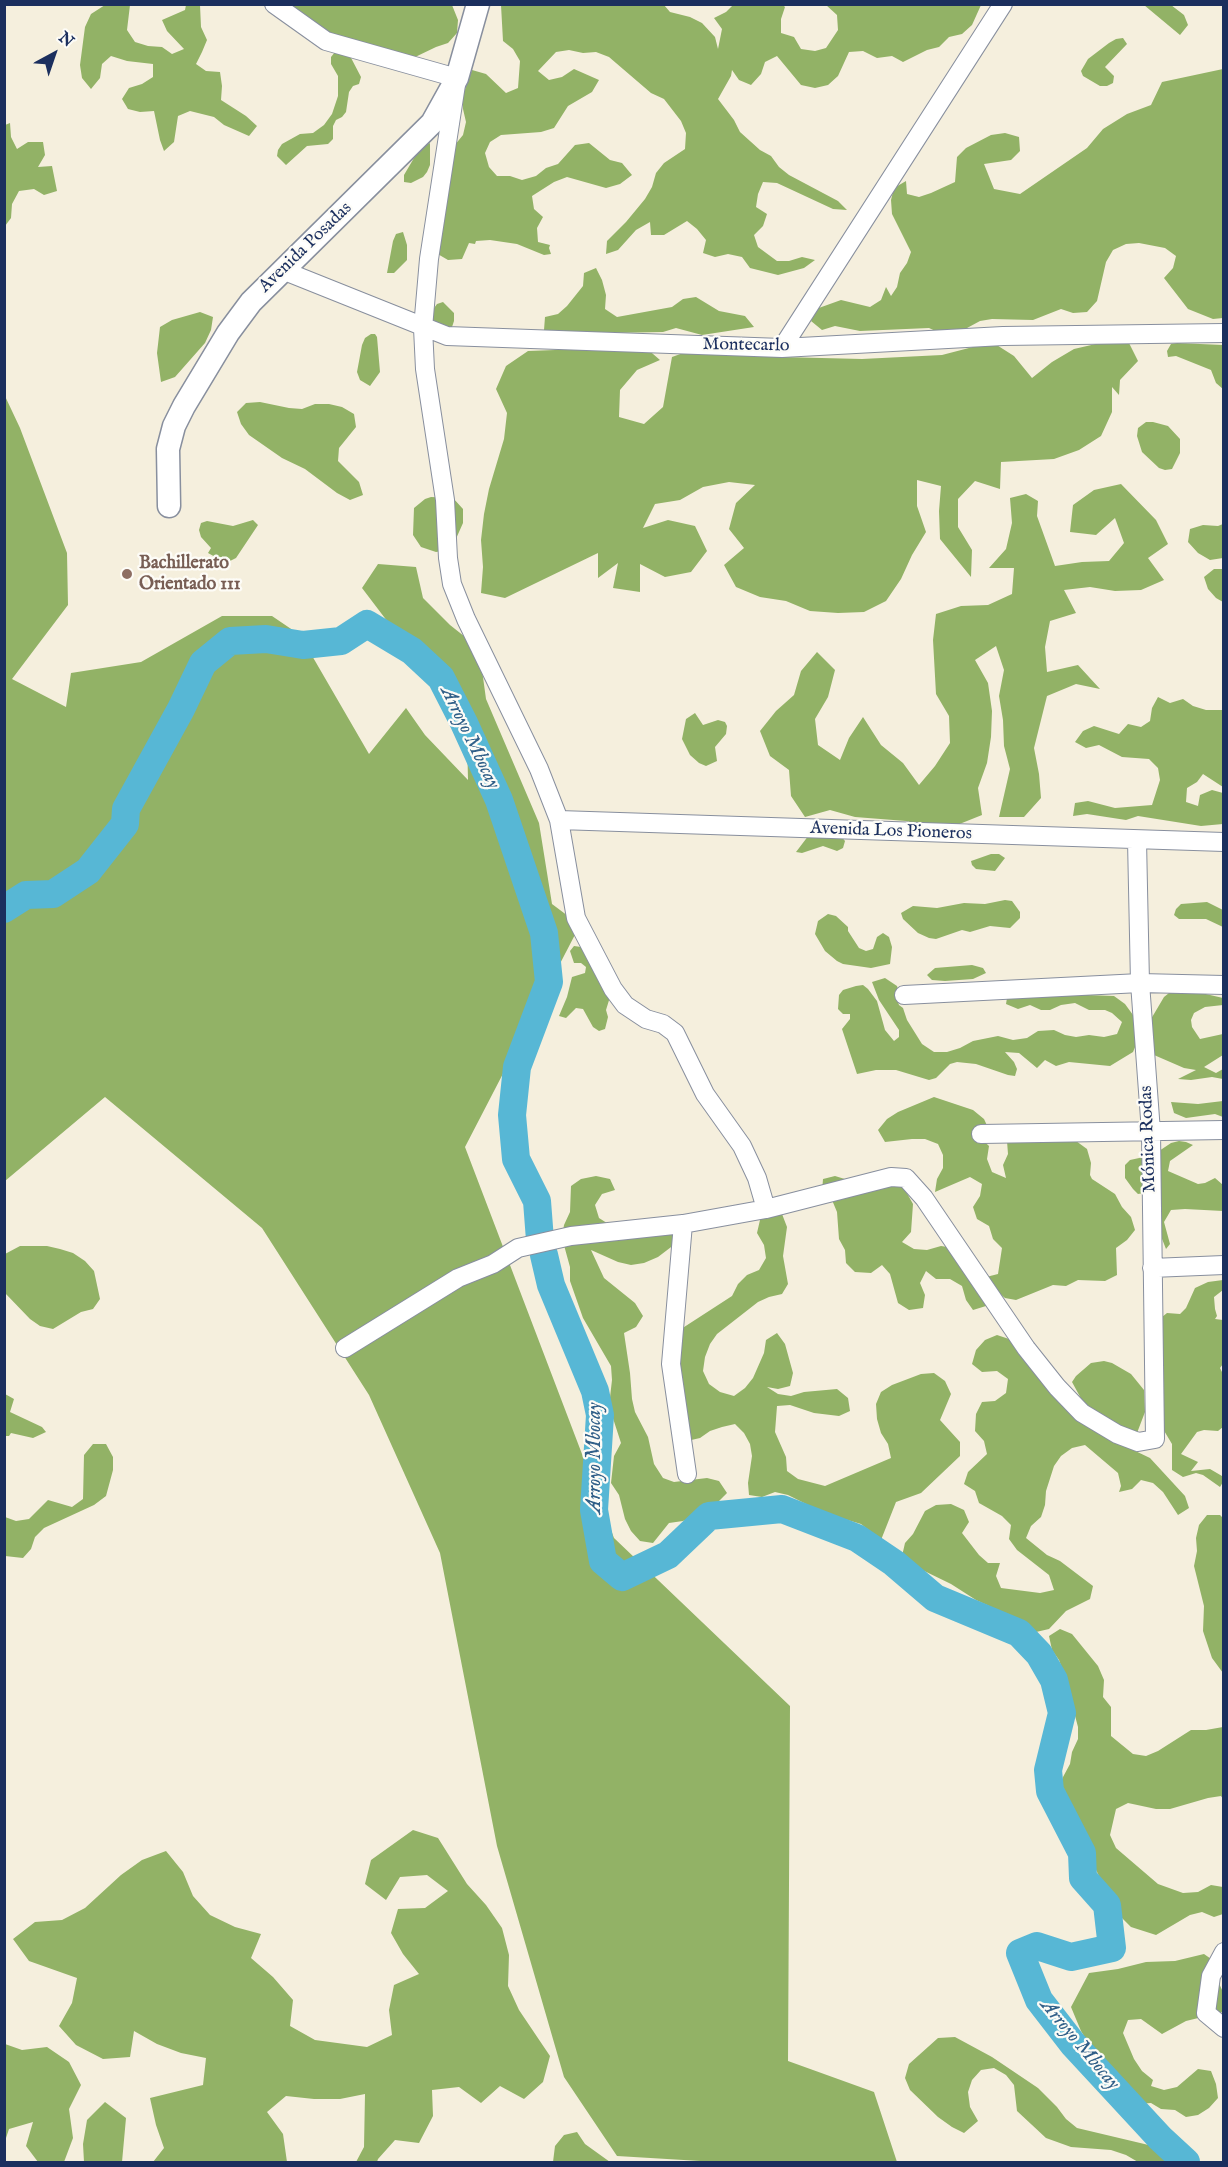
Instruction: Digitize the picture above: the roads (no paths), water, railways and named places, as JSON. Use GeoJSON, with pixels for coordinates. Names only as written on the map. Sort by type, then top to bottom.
{"type":"FeatureCollection","features":[{"type":"Feature","properties":{"kind":"street"},"geometry":{"type":"LineString","coordinates":[[274,4],[326,41],[457,78],[429,259],[423,328],[425,369],[445,500],[448,558],[452,584],[466,619],[539,769],[559,820],[576,918],[613,990],[625,1005],[646,1019],[663,1024],[675,1033],[705,1094],[742,1146],[757,1178],[766,1209],[683,1224],[571,1236],[518,1248],[493,1264],[458,1278],[345,1348]]}},
{"type":"Feature","properties":{"kind":"street","name":"Avenida Posadas"},"geometry":{"type":"LineString","coordinates":[[170,507],[168,449],[179,416],[228,333],[250,302],[432,123],[457,78],[478,4]]}},
{"type":"Feature","properties":{"kind":"street"},"geometry":{"type":"LineString","coordinates":[[782,348],[1003,4]]}},
{"type":"Feature","properties":{"kind":"street","name":"Montecarlo"},"geometry":{"type":"LineString","coordinates":[[282,270],[447,336],[782,348],[1003,336],[1224,333]]}},
{"type":"Feature","properties":{"kind":"street","name":"Avenida Los Pioneros"},"geometry":{"type":"LineString","coordinates":[[559,820],[1224,842]]}},
{"type":"Feature","properties":{"kind":"street","name":"Mónica Rodas"},"geometry":{"type":"LineString","coordinates":[[766,1209],[891,1177],[906,1178],[924,1198],[1026,1348],[1057,1387],[1082,1413],[1117,1434],[1138,1442],[1155,1439],[1151,1132],[1140,983],[1137,840]]}},
{"type":"Feature","properties":{"kind":"street"},"geometry":{"type":"LineString","coordinates":[[904,995],[1140,983],[1224,985]]}},
{"type":"Feature","properties":{"kind":"street"},"geometry":{"type":"LineString","coordinates":[[981,1134],[1224,1130]]}},
{"type":"Feature","properties":{"kind":"street"},"geometry":{"type":"LineString","coordinates":[[683,1224],[671,1365],[687,1474]]}},
{"type":"Feature","properties":{"kind":"street"},"geometry":{"type":"LineString","coordinates":[[1152,1268],[1224,1266]]}},
{"type":"Feature","properties":{"kind":"street"},"geometry":{"type":"LineString","coordinates":[[1224,1952],[1210,1976],[1206,2013],[1224,2028]]}},
{"type":"Feature","properties":{"kind":"waterway","name":"Arroyo Mbocay"},"geometry":{"type":"LineString","coordinates":[[4,909],[26,895],[53,894],[88,871],[125,824],[126,809],[181,709],[203,663],[230,641],[266,639],[303,645],[341,641],[367,624],[412,651],[441,678],[464,723],[499,800],[544,933],[549,982],[517,1067],[512,1115],[516,1159],[537,1201],[540,1240]]}},
{"type":"Feature","properties":{"kind":"waterway","name":"Arroyo Mbocay"},"geometry":{"type":"LineString","coordinates":[[544,1255],[551,1285],[595,1391],[600,1415],[594,1510],[603,1561],[622,1577],[668,1555],[709,1516],[782,1509],[857,1538],[894,1563],[935,1598],[1019,1633],[1039,1654],[1054,1680],[1062,1713],[1048,1770],[1050,1791],[1082,1853],[1083,1878],[1107,1905],[1112,1948],[1071,1957],[1037,1946],[1020,1953],[1039,2000],[1073,2044],[1160,2138],[1186,2162]]}},
{"type":"Feature","properties":{"kind":"place","name":"Bachillerato Orientado 111"},"geometry":{"type":"Point","coordinates":[127,574]}}]}
